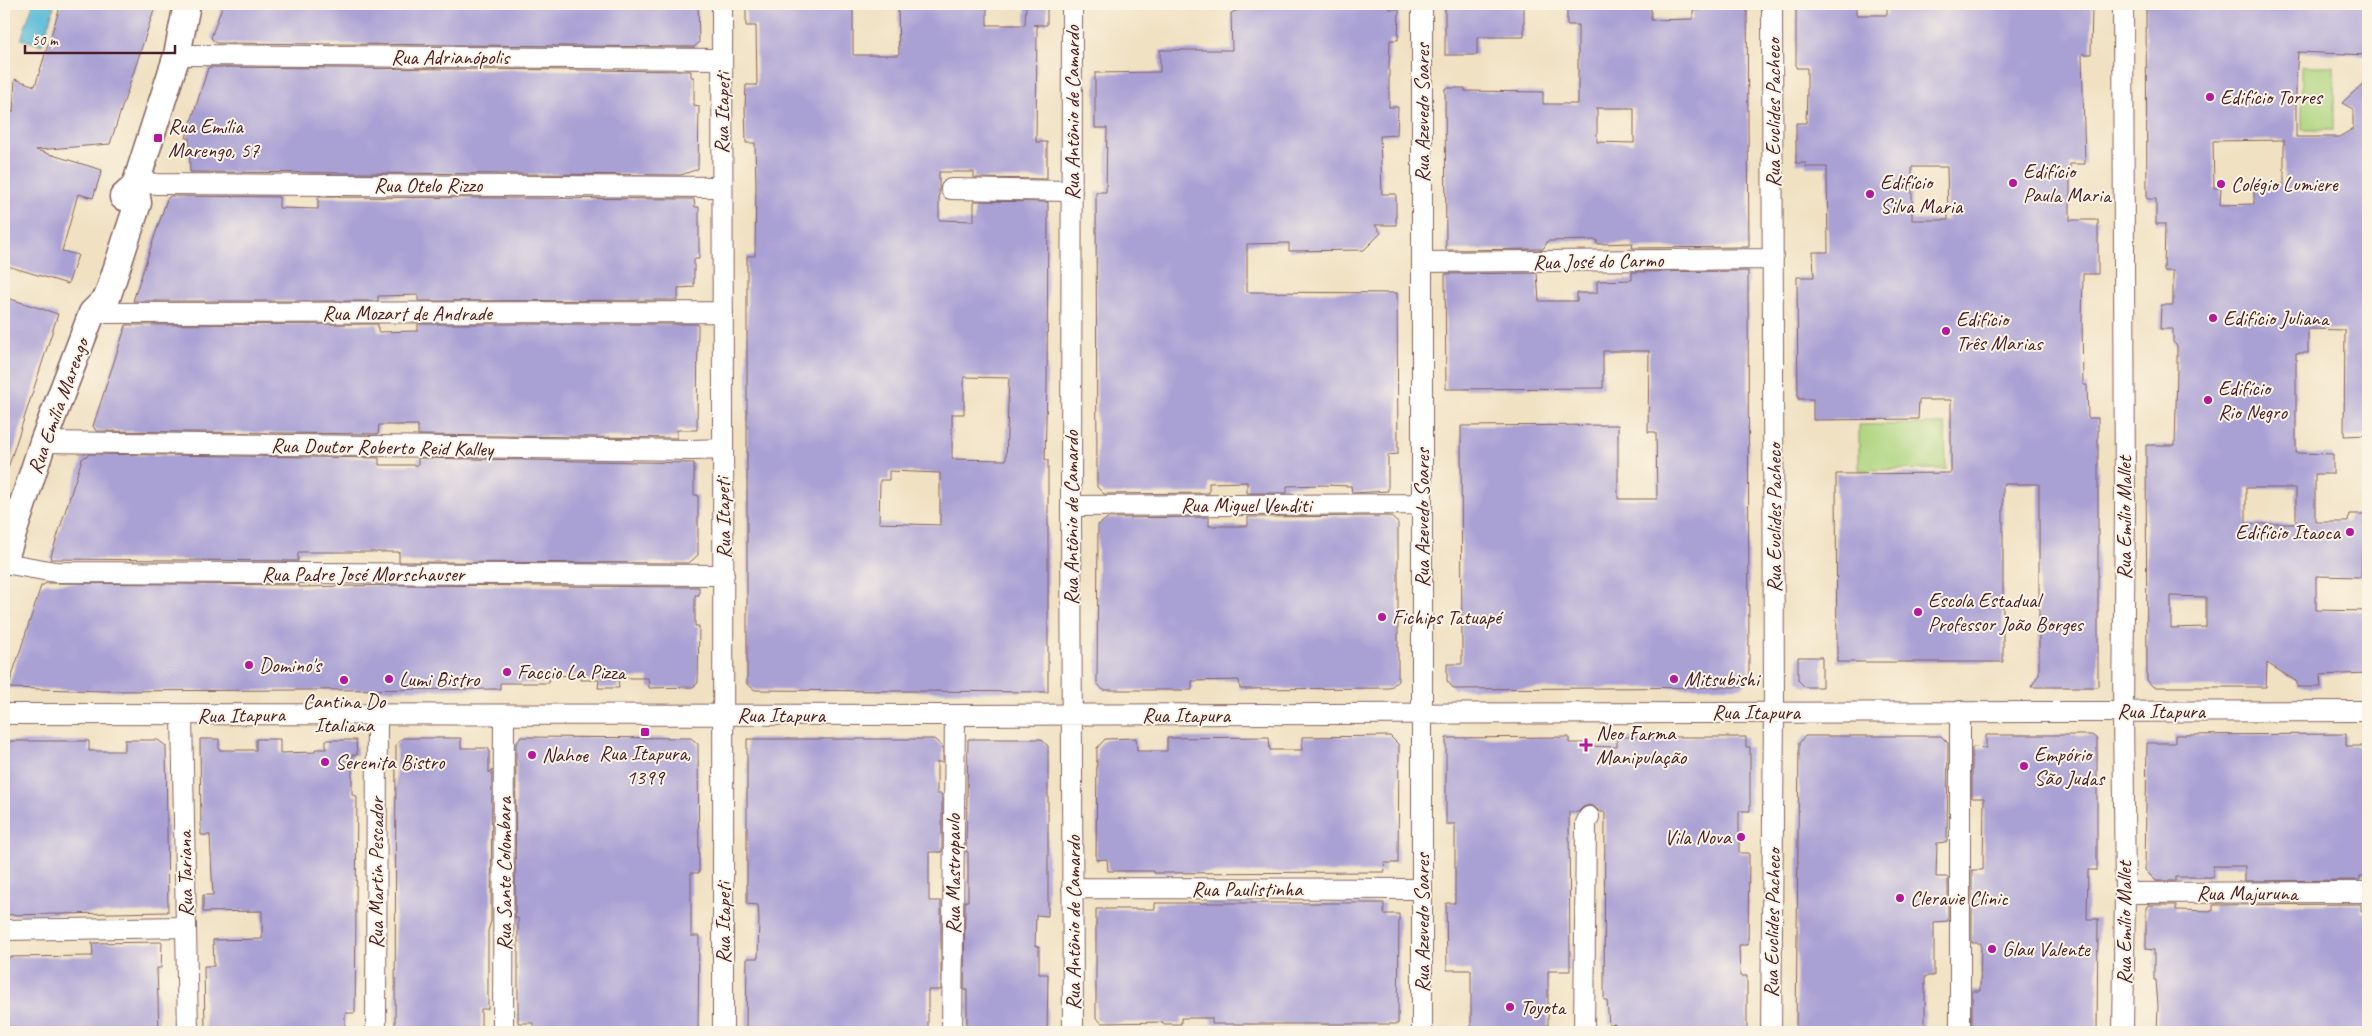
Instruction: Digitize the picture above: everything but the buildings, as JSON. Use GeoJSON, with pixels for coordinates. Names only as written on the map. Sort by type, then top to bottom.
{"type":"FeatureCollection","features":[{"type":"Feature","properties":{"kind":"main road","name":"Rua Emília Marengo"},"geometry":{"type":"LineString","coordinates":[[4,562],[43,442],[93,311],[107,298],[132,222],[138,203],[135,184],[177,55],[187,4]]}},
{"type":"Feature","properties":{"kind":"street","name":"Rua Itapeti"},"geometry":{"type":"LineString","coordinates":[[722,4],[723,1032]]}},
{"type":"Feature","properties":{"kind":"street","name":"Rua Antônio de Camardo"},"geometry":{"type":"LineString","coordinates":[[1072,4],[1073,1032]]}},
{"type":"Feature","properties":{"kind":"street","name":"Rua Azevedo Soares"},"geometry":{"type":"LineString","coordinates":[[1422,4],[1422,1032]]}},
{"type":"Feature","properties":{"kind":"street","name":"Rua Euclides Pacheco"},"geometry":{"type":"LineString","coordinates":[[1771,1032],[1774,712],[1772,4]]}},
{"type":"Feature","properties":{"kind":"street","name":"Rua Emílio Mallet"},"geometry":{"type":"LineString","coordinates":[[2123,4],[2125,505],[2122,711],[2125,893],[2123,1032]]}},
{"type":"Feature","properties":{"kind":"street","name":"Rua Adrianópolis"},"geometry":{"type":"LineString","coordinates":[[177,55],[722,59]]}},
{"type":"Feature","properties":{"kind":"street","name":"Rua Otelo Rizzo"},"geometry":{"type":"LineString","coordinates":[[135,184],[721,187]]}},
{"type":"Feature","properties":{"kind":"street"},"geometry":{"type":"LineString","coordinates":[[951,189],[1072,191]]}},
{"type":"Feature","properties":{"kind":"street","name":"Rua José do Carmo"},"geometry":{"type":"LineString","coordinates":[[1422,262],[1773,259]]}},
{"type":"Feature","properties":{"kind":"street","name":"Rua Mozart de Andrade"},"geometry":{"type":"LineString","coordinates":[[93,311],[723,312]]}},
{"type":"Feature","properties":{"kind":"street","name":"Rua Doutor Roberto Reid Kalley"},"geometry":{"type":"LineString","coordinates":[[43,442],[722,449]]}},
{"type":"Feature","properties":{"kind":"street","name":"Rua Miguel Venditi"},"geometry":{"type":"LineString","coordinates":[[1071,506],[1422,504]]}},
{"type":"Feature","properties":{"kind":"street","name":"Rua Padre José Morschauser"},"geometry":{"type":"LineString","coordinates":[[4,562],[55,572],[724,575]]}},
{"type":"Feature","properties":{"kind":"street"},"geometry":{"type":"LineString","coordinates":[[1960,711],[1960,1032]]}},
{"type":"Feature","properties":{"kind":"street","name":"Rua Itapura"},"geometry":{"type":"LineString","coordinates":[[4,714],[1072,715],[2368,711]]}},
{"type":"Feature","properties":{"kind":"street","name":"Rua Martin Pescador"},"geometry":{"type":"LineString","coordinates":[[376,1032],[377,714]]}},
{"type":"Feature","properties":{"kind":"street","name":"Rua Tariana"},"geometry":{"type":"LineString","coordinates":[[182,715],[188,1032]]}},
{"type":"Feature","properties":{"kind":"street","name":"Rua Sante Colombara"},"geometry":{"type":"LineString","coordinates":[[503,1032],[504,715]]}},
{"type":"Feature","properties":{"kind":"street","name":"Rua Mastropaulo"},"geometry":{"type":"LineString","coordinates":[[952,1032],[954,715]]}},
{"type":"Feature","properties":{"kind":"street"},"geometry":{"type":"LineString","coordinates":[[1584,1032],[1586,823],[1589,817]]}},
{"type":"Feature","properties":{"kind":"street","name":"Rua Paulistinha"},"geometry":{"type":"LineString","coordinates":[[1072,888],[1422,889]]}},
{"type":"Feature","properties":{"kind":"street","name":"Rua Majuruna"},"geometry":{"type":"LineString","coordinates":[[2125,893],[2368,892]]}},
{"type":"Feature","properties":{"kind":"street"},"geometry":{"type":"LineString","coordinates":[[4,930],[186,927]]}},
{"type":"Feature","properties":{"kind":"green space"},"geometry":{"type":"Polygon","coordinates":[[[2302,66],[2334,66],[2334,130],[2302,130],[2302,66]]]}},
{"type":"Feature","properties":{"kind":"green space"},"geometry":{"type":"Polygon","coordinates":[[[1945,424],[1946,469],[1859,470],[1859,425],[1945,424]]]}},
{"type":"Feature","properties":{"kind":"water"},"geometry":{"type":"Polygon","coordinates":[[[33,4],[55,4],[42,45],[21,39],[33,4]]]}},
{"type":"Feature","properties":{"kind":"place","name":"Edifício Torres"},"geometry":{"type":"Point","coordinates":[2210,97]}},
{"type":"Feature","properties":{"kind":"place","name":"Rua Emília Marengo, 57"},"geometry":{"type":"Point","coordinates":[158,138]}},
{"type":"Feature","properties":{"kind":"place","name":"Edifício Paula Maria"},"geometry":{"type":"Point","coordinates":[2013,183]}},
{"type":"Feature","properties":{"kind":"place","name":"Colégio Lumiere"},"geometry":{"type":"Point","coordinates":[2221,184]}},
{"type":"Feature","properties":{"kind":"place","name":"Edifício Silva Maria"},"geometry":{"type":"Point","coordinates":[1870,194]}},
{"type":"Feature","properties":{"kind":"place","name":"Edifício Juliana"},"geometry":{"type":"Point","coordinates":[2213,318]}},
{"type":"Feature","properties":{"kind":"place","name":"Edifício Três Marias"},"geometry":{"type":"Point","coordinates":[1946,331]}},
{"type":"Feature","properties":{"kind":"place","name":"Edifício Rio Negro"},"geometry":{"type":"Point","coordinates":[2208,400]}},
{"type":"Feature","properties":{"kind":"place","name":"Edifício Itaoca"},"geometry":{"type":"Point","coordinates":[2350,532]}},
{"type":"Feature","properties":{"kind":"place","name":"Escola Estadual Professor João Borges"},"geometry":{"type":"Point","coordinates":[1918,612]}},
{"type":"Feature","properties":{"kind":"place","name":"Fichips Tatuapé"},"geometry":{"type":"Point","coordinates":[1382,617]}},
{"type":"Feature","properties":{"kind":"place","name":"Domino's"},"geometry":{"type":"Point","coordinates":[249,665]}},
{"type":"Feature","properties":{"kind":"place","name":"Faccio La Pizza"},"geometry":{"type":"Point","coordinates":[507,672]}},
{"type":"Feature","properties":{"kind":"place","name":"Lumi Bistro"},"geometry":{"type":"Point","coordinates":[389,679]}},
{"type":"Feature","properties":{"kind":"place","name":"Mitsubishi"},"geometry":{"type":"Point","coordinates":[1674,679]}},
{"type":"Feature","properties":{"kind":"place","name":"Cantina Do Italiana"},"geometry":{"type":"Point","coordinates":[344,680]}},
{"type":"Feature","properties":{"kind":"place","name":"Rua Itapura, 1399"},"geometry":{"type":"Point","coordinates":[645,732]}},
{"type":"Feature","properties":{"kind":"place","name":"Neo Farma Manipulação"},"geometry":{"type":"Point","coordinates":[1586,745]}},
{"type":"Feature","properties":{"kind":"place","name":"Nahoe"},"geometry":{"type":"Point","coordinates":[532,755]}},
{"type":"Feature","properties":{"kind":"place","name":"Serenita Bistro"},"geometry":{"type":"Point","coordinates":[325,762]}},
{"type":"Feature","properties":{"kind":"place","name":"Empório São Judas"},"geometry":{"type":"Point","coordinates":[2024,766]}},
{"type":"Feature","properties":{"kind":"place","name":"Vila Nova"},"geometry":{"type":"Point","coordinates":[1741,837]}},
{"type":"Feature","properties":{"kind":"place","name":"Cleravie Clinic"},"geometry":{"type":"Point","coordinates":[1900,898]}},
{"type":"Feature","properties":{"kind":"place","name":"Glau Valente"},"geometry":{"type":"Point","coordinates":[1992,949]}},
{"type":"Feature","properties":{"kind":"place","name":"Toyota"},"geometry":{"type":"Point","coordinates":[1510,1007]}}]}
